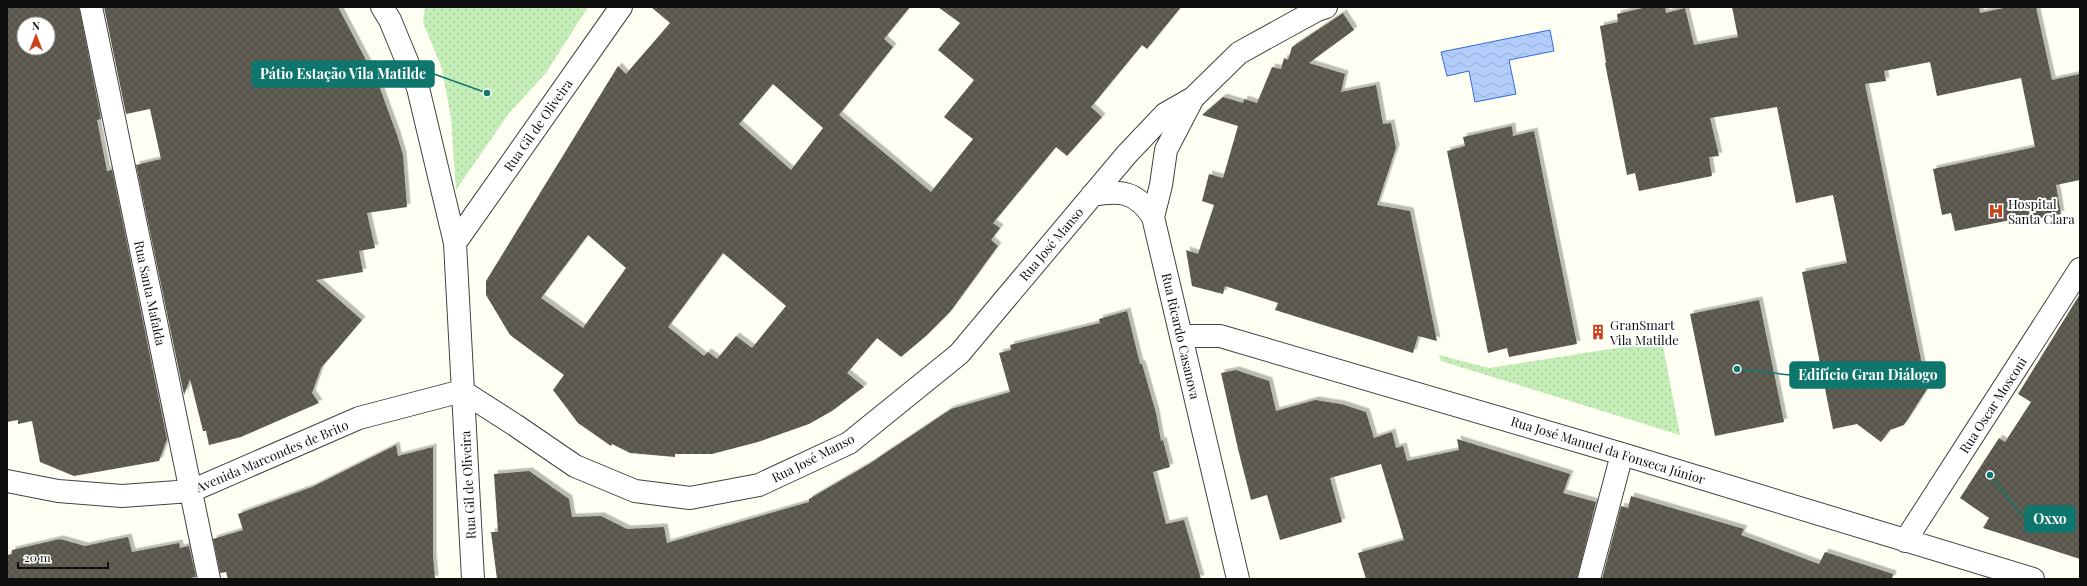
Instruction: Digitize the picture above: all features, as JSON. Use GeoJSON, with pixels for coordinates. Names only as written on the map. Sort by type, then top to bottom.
{"type":"FeatureCollection","features":[{"type":"Feature","properties":{"kind":"street","name":"Rua Santa Mafalda"},"geometry":{"type":"LineString","coordinates":[[91,7],[209,579]]}},
{"type":"Feature","properties":{"kind":"street","name":"Rua Gil de Oliveira"},"geometry":{"type":"LineString","coordinates":[[382,7],[390,20],[418,88],[455,243],[473,579]]}},
{"type":"Feature","properties":{"kind":"street","name":"Rua Gil de Oliveira"},"geometry":{"type":"LineString","coordinates":[[455,243],[621,7]]}},
{"type":"Feature","properties":{"kind":"street","name":"Rua José Manso"},"geometry":{"type":"LineString","coordinates":[[462,391],[575,466],[636,491],[690,498],[759,485],[849,443],[959,354],[1127,154],[1165,114],[1192,98],[1239,53],[1317,10],[1326,7]]}},
{"type":"Feature","properties":{"kind":"street","name":"Rua Ricardo Casanova"},"geometry":{"type":"LineString","coordinates":[[1192,98],[1166,150],[1161,185],[1153,217],[1238,579]]}},
{"type":"Feature","properties":{"kind":"street","name":"Rua José Manso"},"geometry":{"type":"LineString","coordinates":[[1092,196],[1117,192],[1130,194],[1144,204],[1153,217]]}},
{"type":"Feature","properties":{"kind":"street","name":"Rua Oscar Mosconi"},"geometry":{"type":"LineString","coordinates":[[1905,541],[2080,269]]}},
{"type":"Feature","properties":{"kind":"street","name":"Rua José Manuel da Fonseca Júnior"},"geometry":{"type":"LineString","coordinates":[[1181,336],[1220,336],[1622,454],[2033,579]]}},
{"type":"Feature","properties":{"kind":"street","name":"Avenida Marcondes de Brito"},"geometry":{"type":"LineString","coordinates":[[7,481],[58,491],[122,496],[191,491],[360,418],[462,391]]}},
{"type":"Feature","properties":{"kind":"street"},"geometry":{"type":"LineString","coordinates":[[1589,579],[1622,454]]}},
{"type":"Feature","properties":{"kind":"green space"},"geometry":{"type":"Polygon","coordinates":[[[425,7],[588,7],[546,73],[509,113],[456,190],[451,118],[442,69],[423,22],[425,7]]]}},
{"type":"Feature","properties":{"kind":"green space"},"geometry":{"type":"Polygon","coordinates":[[[1662,341],[1680,435],[1441,361],[1439,355],[1489,368],[1662,341]]]}},
{"type":"Feature","properties":{"kind":"water"},"geometry":{"type":"Polygon","coordinates":[[[1550,30],[1554,51],[1509,60],[1516,94],[1475,102],[1469,71],[1447,76],[1441,52],[1550,30]]]}},
{"type":"Feature","properties":{"kind":"building"},"geometry":{"type":"Polygon","coordinates":[[[7,7],[79,7],[101,119],[97,120],[107,171],[112,170],[167,439],[159,461],[74,476],[40,462],[32,421],[18,424],[18,420],[7,422],[7,7]]]}},
{"type":"Feature","properties":{"kind":"building"},"geometry":{"type":"Polygon","coordinates":[[[104,7],[338,7],[378,83],[397,135],[403,155],[407,207],[367,213],[375,248],[359,251],[363,272],[316,280],[362,320],[321,368],[312,393],[319,403],[241,437],[209,445],[206,431],[203,431],[190,379],[184,395],[136,165],[161,159],[150,109],[126,114],[104,7]]]}},
{"type":"Feature","properties":{"kind":"building"},"geometry":{"type":"Polygon","coordinates":[[[651,7],[910,7],[884,39],[893,47],[839,115],[931,192],[973,139],[944,117],[974,80],[938,50],[960,23],[938,7],[1181,7],[1147,49],[1142,45],[1091,107],[1102,117],[1067,156],[1056,147],[993,223],[1000,228],[991,240],[998,246],[950,312],[926,336],[901,357],[877,338],[847,373],[864,387],[832,411],[809,424],[758,442],[712,454],[675,454],[675,457],[630,453],[612,444],[611,446],[578,423],[553,390],[564,375],[510,335],[486,295],[486,281],[618,66],[626,74],[670,23],[651,7]],[[773,84],[739,124],[791,170],[823,128],[773,84]],[[588,235],[541,298],[583,328],[626,268],[588,235]],[[723,253],[668,327],[704,356],[708,352],[717,359],[736,336],[752,348],[786,306],[723,253]]]}},
{"type":"Feature","properties":{"kind":"building"},"geometry":{"type":"Polygon","coordinates":[[[1647,7],[1665,7],[1666,13],[1685,8],[1694,45],[1738,37],[1732,7],[1979,7],[1980,13],[2008,7],[2036,7],[2052,80],[2080,74],[2080,180],[2056,185],[2061,214],[2022,222],[2021,218],[1955,231],[1951,213],[1942,215],[1933,169],[2035,147],[2021,78],[1937,96],[1930,62],[1884,71],[1886,81],[1865,84],[1927,389],[1904,425],[1890,430],[1881,442],[1857,424],[1833,429],[1802,272],[1847,263],[1833,195],[1796,203],[1777,107],[1710,118],[1719,156],[1709,157],[1712,176],[1639,191],[1635,173],[1627,175],[1605,63],[1600,26],[1618,22],[1617,14],[1647,7]]]}},
{"type":"Feature","properties":{"kind":"building"},"geometry":{"type":"Polygon","coordinates":[[[1343,13],[1354,30],[1309,63],[1345,74],[1341,92],[1376,85],[1383,124],[1391,123],[1396,148],[1377,205],[1410,211],[1437,341],[1418,336],[1413,353],[1275,310],[1278,303],[1225,286],[1223,294],[1192,286],[1186,250],[1198,254],[1214,205],[1202,201],[1209,174],[1223,178],[1238,126],[1202,115],[1223,97],[1243,103],[1244,99],[1257,103],[1272,67],[1281,69],[1284,58],[1288,60],[1292,47],[1343,13]]]}},
{"type":"Feature","properties":{"kind":"building"},"geometry":{"type":"Polygon","coordinates":[[[1512,126],[1513,136],[1534,131],[1577,344],[1509,357],[1507,348],[1488,353],[1447,151],[1465,146],[1463,137],[1512,126]]]}},
{"type":"Feature","properties":{"kind":"building"},"geometry":{"type":"Polygon","coordinates":[[[2080,294],[2080,559],[1983,528],[1989,518],[1960,498],[1999,438],[2005,442],[2031,402],[2018,394],[2080,294]]]}},
{"type":"Feature","properties":{"kind":"building"},"geometry":{"type":"Polygon","coordinates":[[[1759,300],[1784,422],[1715,436],[1690,314],[1759,300]]]}},
{"type":"Feature","properties":{"kind":"building"},"geometry":{"type":"Polygon","coordinates":[[[1127,311],[1140,364],[1142,364],[1156,413],[1161,441],[1163,440],[1170,467],[1153,472],[1166,524],[1184,520],[1201,579],[497,579],[491,532],[498,532],[494,474],[529,471],[569,499],[572,517],[601,516],[627,529],[664,527],[667,543],[809,502],[809,499],[869,464],[951,409],[1010,392],[999,353],[1011,350],[1010,345],[1100,323],[1099,319],[1127,311]]]}},
{"type":"Feature","properties":{"kind":"building"},"geometry":{"type":"Polygon","coordinates":[[[1236,370],[1269,381],[1276,411],[1315,400],[1341,404],[1366,412],[1374,438],[1392,432],[1396,448],[1403,446],[1407,461],[1459,450],[1457,439],[1570,474],[1563,493],[1596,502],[1577,579],[1366,579],[1358,553],[1404,540],[1381,464],[1330,478],[1342,522],[1280,540],[1267,495],[1251,500],[1221,373],[1236,370]]]}},
{"type":"Feature","properties":{"kind":"building"},"geometry":{"type":"Polygon","coordinates":[[[396,445],[398,456],[433,447],[433,556],[435,579],[228,579],[226,572],[220,573],[213,539],[243,530],[238,514],[312,487],[396,445]]]}},
{"type":"Feature","properties":{"kind":"building"},"geometry":{"type":"Polygon","coordinates":[[[1631,496],[1744,529],[1741,535],[1819,564],[1825,552],[1893,574],[1892,579],[1602,579],[1621,506],[1628,508],[1631,496]]]}},
{"type":"Feature","properties":{"kind":"building"},"geometry":{"type":"Polygon","coordinates":[[[128,537],[132,552],[179,543],[180,548],[189,546],[196,577],[186,579],[7,579],[7,555],[12,554],[12,550],[60,539],[85,546],[128,537]]]}},
{"type":"Feature","properties":{"kind":"place","name":"Pátio Estação Vila Matilde"},"geometry":{"type":"Point","coordinates":[487,93]}},
{"type":"Feature","properties":{"kind":"place","name":"Hospital Santa Clara"},"geometry":{"type":"Point","coordinates":[1996,211]}},
{"type":"Feature","properties":{"kind":"place","name":"GranSmart Vila Matilde"},"geometry":{"type":"Point","coordinates":[1598,332]}},
{"type":"Feature","properties":{"kind":"place","name":"Edifício Gran Diálogo"},"geometry":{"type":"Point","coordinates":[1737,369]}},
{"type":"Feature","properties":{"kind":"place","name":"Oxxo"},"geometry":{"type":"Point","coordinates":[1990,475]}}]}
